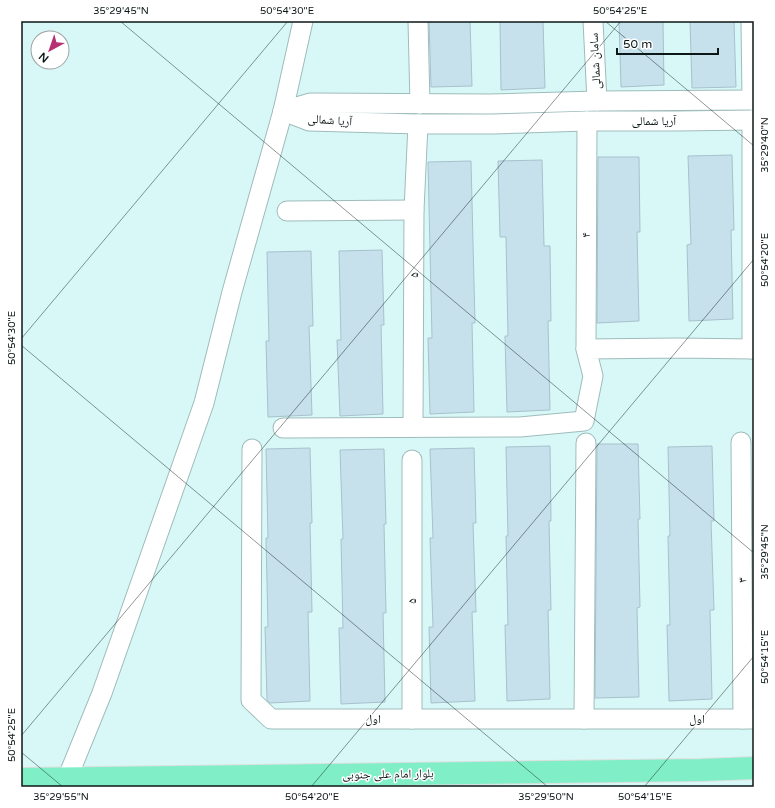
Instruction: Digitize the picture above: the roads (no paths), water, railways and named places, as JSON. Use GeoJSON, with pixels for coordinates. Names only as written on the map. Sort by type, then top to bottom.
{"type":"FeatureCollection","features":[{"type":"Feature","properties":{"kind":"main road","name":"بلوار امام علی جنوبی"},"geometry":{"type":"LineString","coordinates":[[21,779],[67,778],[242,782],[754,768]]}},
{"type":"Feature","properties":{"kind":"street"},"geometry":{"type":"LineString","coordinates":[[67,778],[102,693],[204,403],[232,292],[283,111],[303,21]]}},
{"type":"Feature","properties":{"kind":"street"},"geometry":{"type":"LineString","coordinates":[[418,21],[420,104]]}},
{"type":"Feature","properties":{"kind":"street","name":"سامان شمالی"},"geometry":{"type":"LineString","coordinates":[[593,21],[597,101]]}},
{"type":"Feature","properties":{"kind":"street"},"geometry":{"type":"LineString","coordinates":[[751,21],[753,100]]}},
{"type":"Feature","properties":{"kind":"street","name":"آریا شمالی"},"geometry":{"type":"LineString","coordinates":[[283,111],[310,103],[490,104],[597,101],[753,100]]}},
{"type":"Feature","properties":{"kind":"street","name":"آریا شمالی"},"geometry":{"type":"LineString","coordinates":[[283,111],[309,121],[418,124],[753,120]]}},
{"type":"Feature","properties":{"kind":"street"},"geometry":{"type":"LineString","coordinates":[[586,349],[753,349],[753,120]]}},
{"type":"Feature","properties":{"kind":"street","name":"۴"},"geometry":{"type":"LineString","coordinates":[[413,427],[520,427],[584,421],[593,376],[586,349],[587,121]]}},
{"type":"Feature","properties":{"kind":"street","name":"۵"},"geometry":{"type":"LineString","coordinates":[[413,427],[414,210],[418,124]]}},
{"type":"Feature","properties":{"kind":"street"},"geometry":{"type":"LineString","coordinates":[[286,211],[414,210]]}},
{"type":"Feature","properties":{"kind":"street"},"geometry":{"type":"LineString","coordinates":[[283,428],[413,427]]}},
{"type":"Feature","properties":{"kind":"street","name":"۳"},"geometry":{"type":"LineString","coordinates":[[741,442],[748,719]]}},
{"type":"Feature","properties":{"kind":"street"},"geometry":{"type":"LineString","coordinates":[[584,719],[586,443]]}},
{"type":"Feature","properties":{"kind":"street","name":"اول"},"geometry":{"type":"LineString","coordinates":[[252,449],[251,700],[271,719],[748,719]]}},
{"type":"Feature","properties":{"kind":"street","name":"۵"},"geometry":{"type":"LineString","coordinates":[[412,460],[412,719]]}}]}
